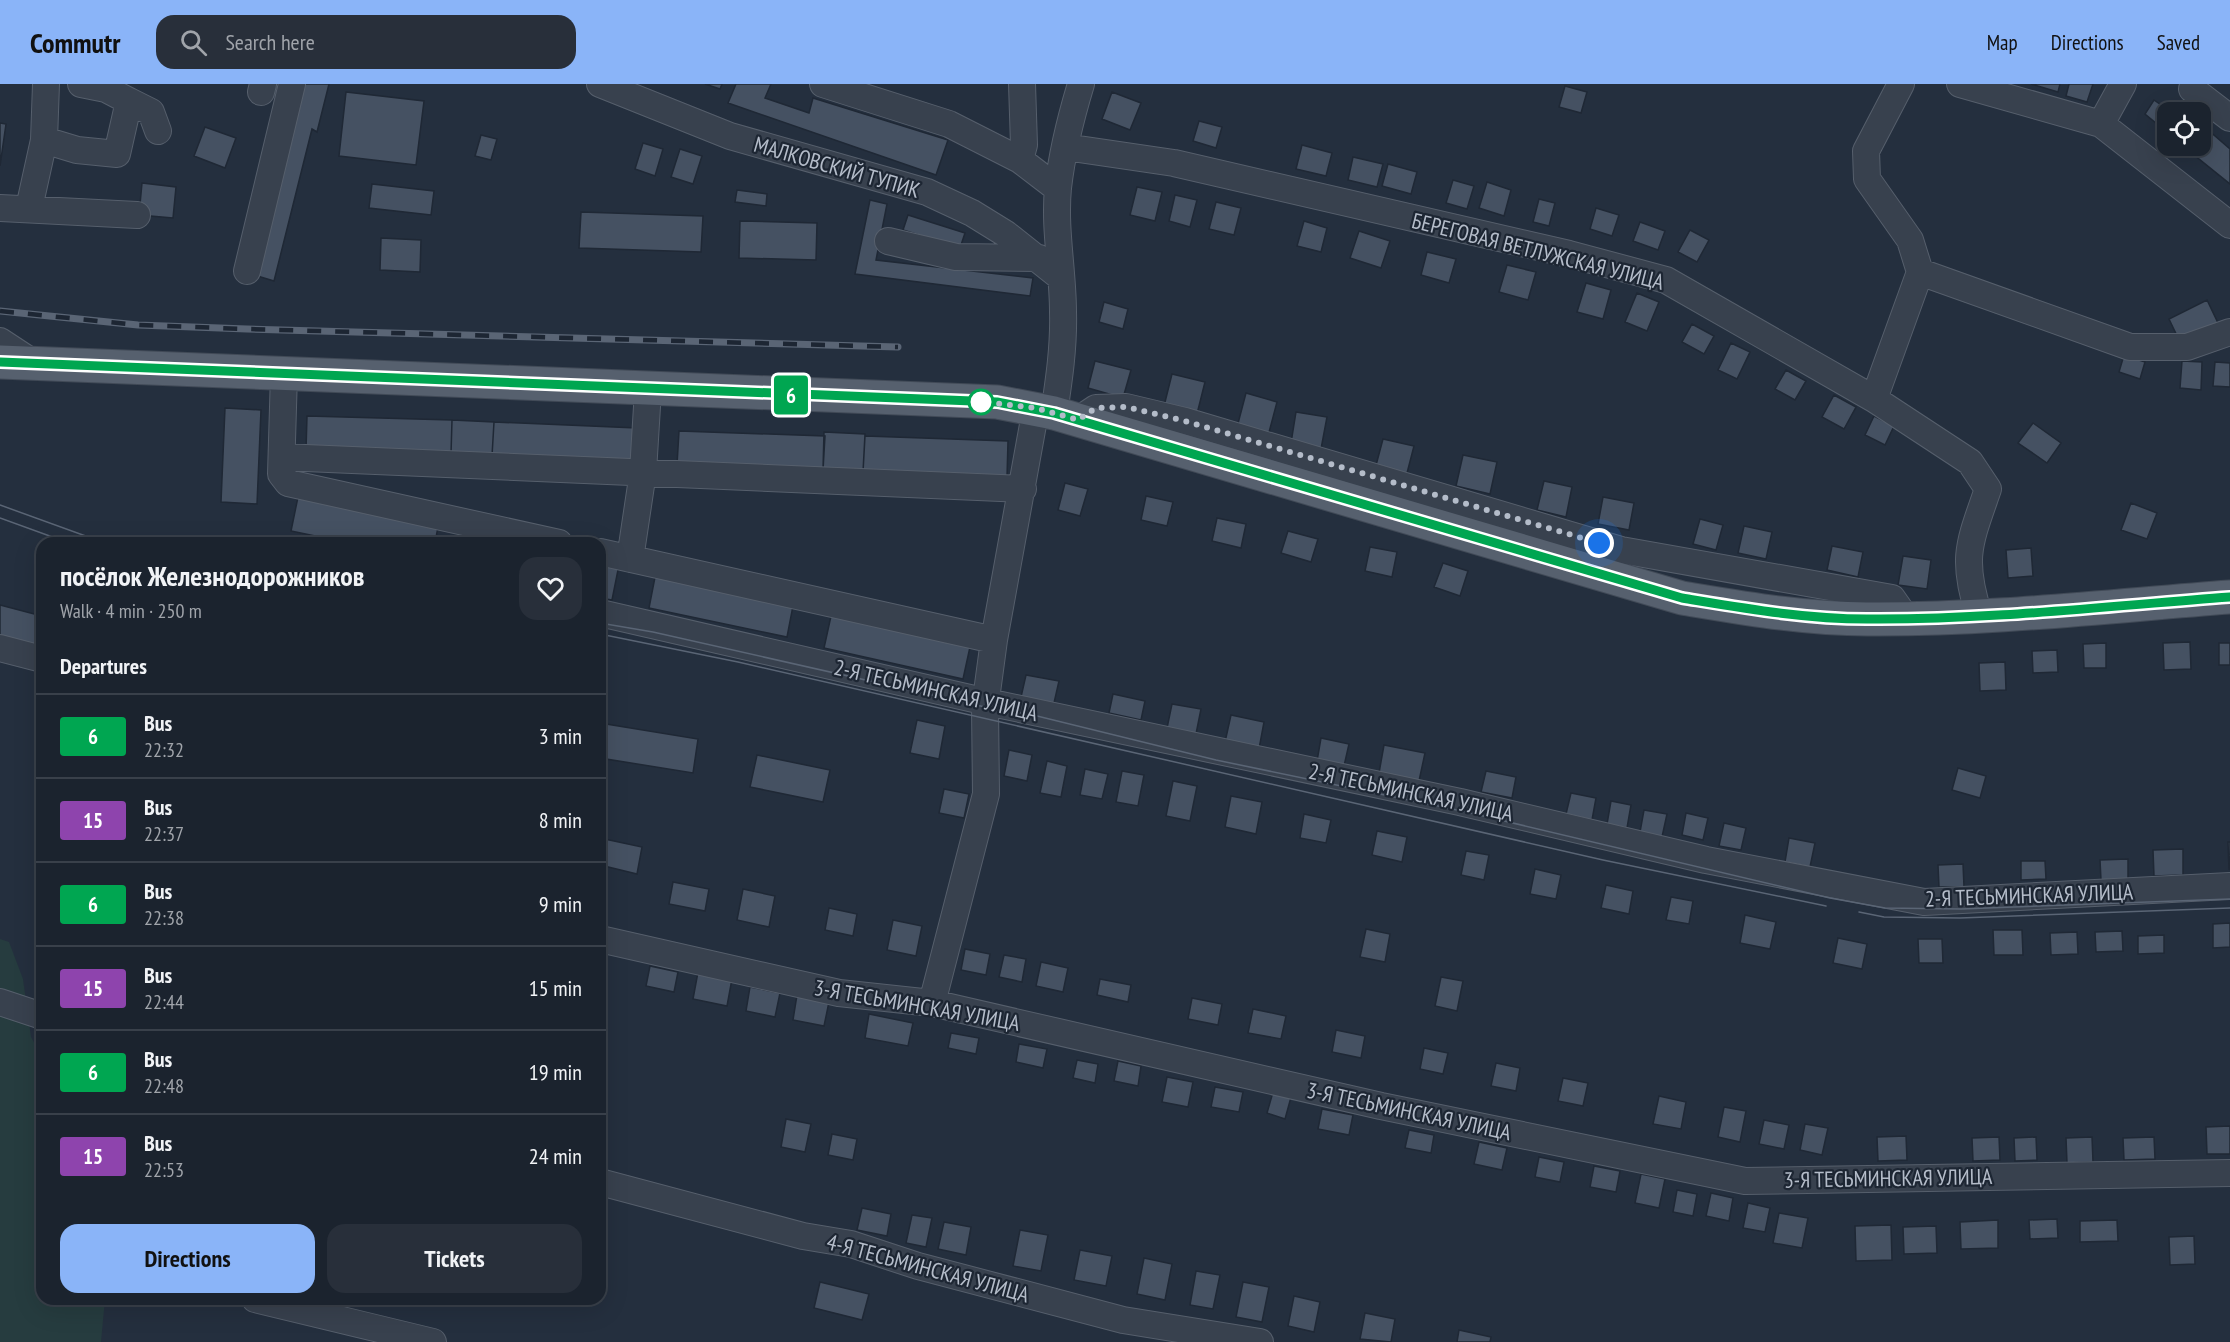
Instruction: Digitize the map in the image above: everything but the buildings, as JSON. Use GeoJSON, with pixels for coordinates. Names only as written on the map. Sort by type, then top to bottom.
{"type":"FeatureCollection","features":[{"type":"Feature","properties":{"kind":"main road"},"geometry":{"type":"LineString","coordinates":[[0,362],[648,390],[997,402],[1056,414],[1682,598],[1777,614],[1866,619],[1906,618],[2230,597]]}},
{"type":"Feature","properties":{"kind":"street"},"geometry":{"type":"LineString","coordinates":[[29,208],[44,140],[46,84]]}},
{"type":"Feature","properties":{"kind":"street"},"geometry":{"type":"LineString","coordinates":[[81,84],[106,89],[150,112],[158,131]]}},
{"type":"Feature","properties":{"kind":"street"},"geometry":{"type":"LineString","coordinates":[[247,271],[292,84]]}},
{"type":"Feature","properties":{"kind":"street","name":"МАЛКОВСКИЙ ТУПИК"},"geometry":{"type":"LineString","coordinates":[[600,84],[730,136],[927,192],[972,213],[1039,258],[1059,276]]}},
{"type":"Feature","properties":{"kind":"street"},"geometry":{"type":"LineString","coordinates":[[823,84],[949,124],[1020,160],[1058,189]]}},
{"type":"Feature","properties":{"kind":"street"},"geometry":{"type":"LineString","coordinates":[[1020,160],[1024,145],[1022,84]]}},
{"type":"Feature","properties":{"kind":"street"},"geometry":{"type":"LineString","coordinates":[[932,1003],[986,794],[986,710],[993,640],[1023,489],[1056,414],[1064,310],[1059,276],[1058,189],[1065,147],[1081,84]]}},
{"type":"Feature","properties":{"kind":"street"},"geometry":{"type":"LineString","coordinates":[[1874,399],[1920,272],[1910,240],[1867,179],[1866,151],[1901,84]]}},
{"type":"Feature","properties":{"kind":"street"},"geometry":{"type":"LineString","coordinates":[[1960,84],[2101,124],[2230,225]]}},
{"type":"Feature","properties":{"kind":"street"},"geometry":{"type":"LineString","coordinates":[[2101,124],[2124,84]]}},
{"type":"Feature","properties":{"kind":"street"},"geometry":{"type":"LineString","coordinates":[[2192,89],[2230,118]]}},
{"type":"Feature","properties":{"kind":"street"},"geometry":{"type":"LineString","coordinates":[[44,140],[76,150],[117,154],[129,101]]}},
{"type":"Feature","properties":{"kind":"street","name":"БЕРЕГОВАЯ ВЕТЛУЖСКАЯ УЛИЦА"},"geometry":{"type":"LineString","coordinates":[[1065,147],[1174,163],[1569,254],[1666,280],[1874,399],[1970,462],[1988,489],[1969,545],[1968,580],[1979,615]]}},
{"type":"Feature","properties":{"kind":"street"},"geometry":{"type":"LineString","coordinates":[[0,208],[137,215]]}},
{"type":"Feature","properties":{"kind":"street"},"geometry":{"type":"LineString","coordinates":[[888,241],[956,257],[1039,258]]}},
{"type":"Feature","properties":{"kind":"street"},"geometry":{"type":"LineString","coordinates":[[1920,272],[2130,347],[2187,347],[2230,332]]}},
{"type":"Feature","properties":{"kind":"street"},"geometry":{"type":"LineString","coordinates":[[0,341],[35,364]]}},
{"type":"Feature","properties":{"kind":"street"},"geometry":{"type":"LineString","coordinates":[[284,374],[281,474],[288,483],[532,537]]}},
{"type":"Feature","properties":{"kind":"street"},"geometry":{"type":"LineString","coordinates":[[630,559],[643,472],[648,390]]}},
{"type":"Feature","properties":{"kind":"street"},"geometry":{"type":"LineString","coordinates":[[282,457],[1023,489]]}},
{"type":"Feature","properties":{"kind":"street"},"geometry":{"type":"LineString","coordinates":[[606,553],[993,640]]}},
{"type":"Feature","properties":{"kind":"street","name":"2-Я ТЕСЬМИНСКАЯ УЛИЦА"},"geometry":{"type":"LineString","coordinates":[[606,614],[986,710],[1460,802],[1706,861],[1924,902],[2230,886]]}},
{"type":"Feature","properties":{"kind":"street"},"geometry":{"type":"LineString","coordinates":[[0,648],[36,657]]}},
{"type":"Feature","properties":{"kind":"street","name":"3-Я ТЕСЬМИНСКАЯ УЛИЦА"},"geometry":{"type":"LineString","coordinates":[[606,940],[839,993],[932,1003],[1381,1106],[1745,1181],[2230,1173]]}},
{"type":"Feature","properties":{"kind":"street"},"geometry":{"type":"LineString","coordinates":[[0,1002],[36,1015]]}},
{"type":"Feature","properties":{"kind":"street","name":"4-Я ТЕСЬМИНСКАЯ УЛИЦА"},"geometry":{"type":"LineString","coordinates":[[606,1184],[803,1236],[851,1244],[918,1266],[1124,1320],[1260,1342]]}},
{"type":"Feature","properties":{"kind":"street"},"geometry":{"type":"LineString","coordinates":[[280,1305],[433,1342]]}},
{"type":"Feature","properties":{"kind":"green space"},"geometry":{"type":"Polygon","coordinates":[[[0,939],[9,942],[23,979],[31,1037],[36,1046],[36,1305],[104,1305],[101,1342],[0,1342],[0,939]]]}},
{"type":"Feature","properties":{"kind":"tram line"},"geometry":{"type":"LineString","coordinates":[[0,505],[88,537]]}},
{"type":"Feature","properties":{"kind":"tram line"},"geometry":{"type":"LineString","coordinates":[[0,518],[52,537]]}},
{"type":"Feature","properties":{"kind":"tram line"},"geometry":{"type":"LineString","coordinates":[[606,624],[653,632],[985,707],[1033,715],[1216,760],[1462,811],[1830,898],[1885,908],[1961,909],[2230,899]]}},
{"type":"Feature","properties":{"kind":"tram line"},"geometry":{"type":"LineString","coordinates":[[606,635],[738,662],[1603,860],[1826,906]]}},
{"type":"Feature","properties":{"kind":"tram line"},"geometry":{"type":"LineString","coordinates":[[1859,912],[1884,917],[1960,918],[2230,908]]}},
{"type":"Feature","properties":{"kind":"railway"},"geometry":{"type":"LineString","coordinates":[[0,311],[138,325],[898,347]]}},
{"type":"Feature","properties":{"kind":"bus line","name":"6"},"geometry":{"type":"LineString","coordinates":[[0,362],[666,391],[997,402],[1054,413],[1682,598],[1777,614],[1866,619],[1979,615],[2230,597]]}},
{"type":"Feature","properties":{"kind":"route"},"geometry":{"type":"LineString","coordinates":[[981,402],[974,401],[1036,408],[1078,420],[1096,408],[1126,407],[1185,421],[1364,476],[1512,516],[1599,543]]}}]}
